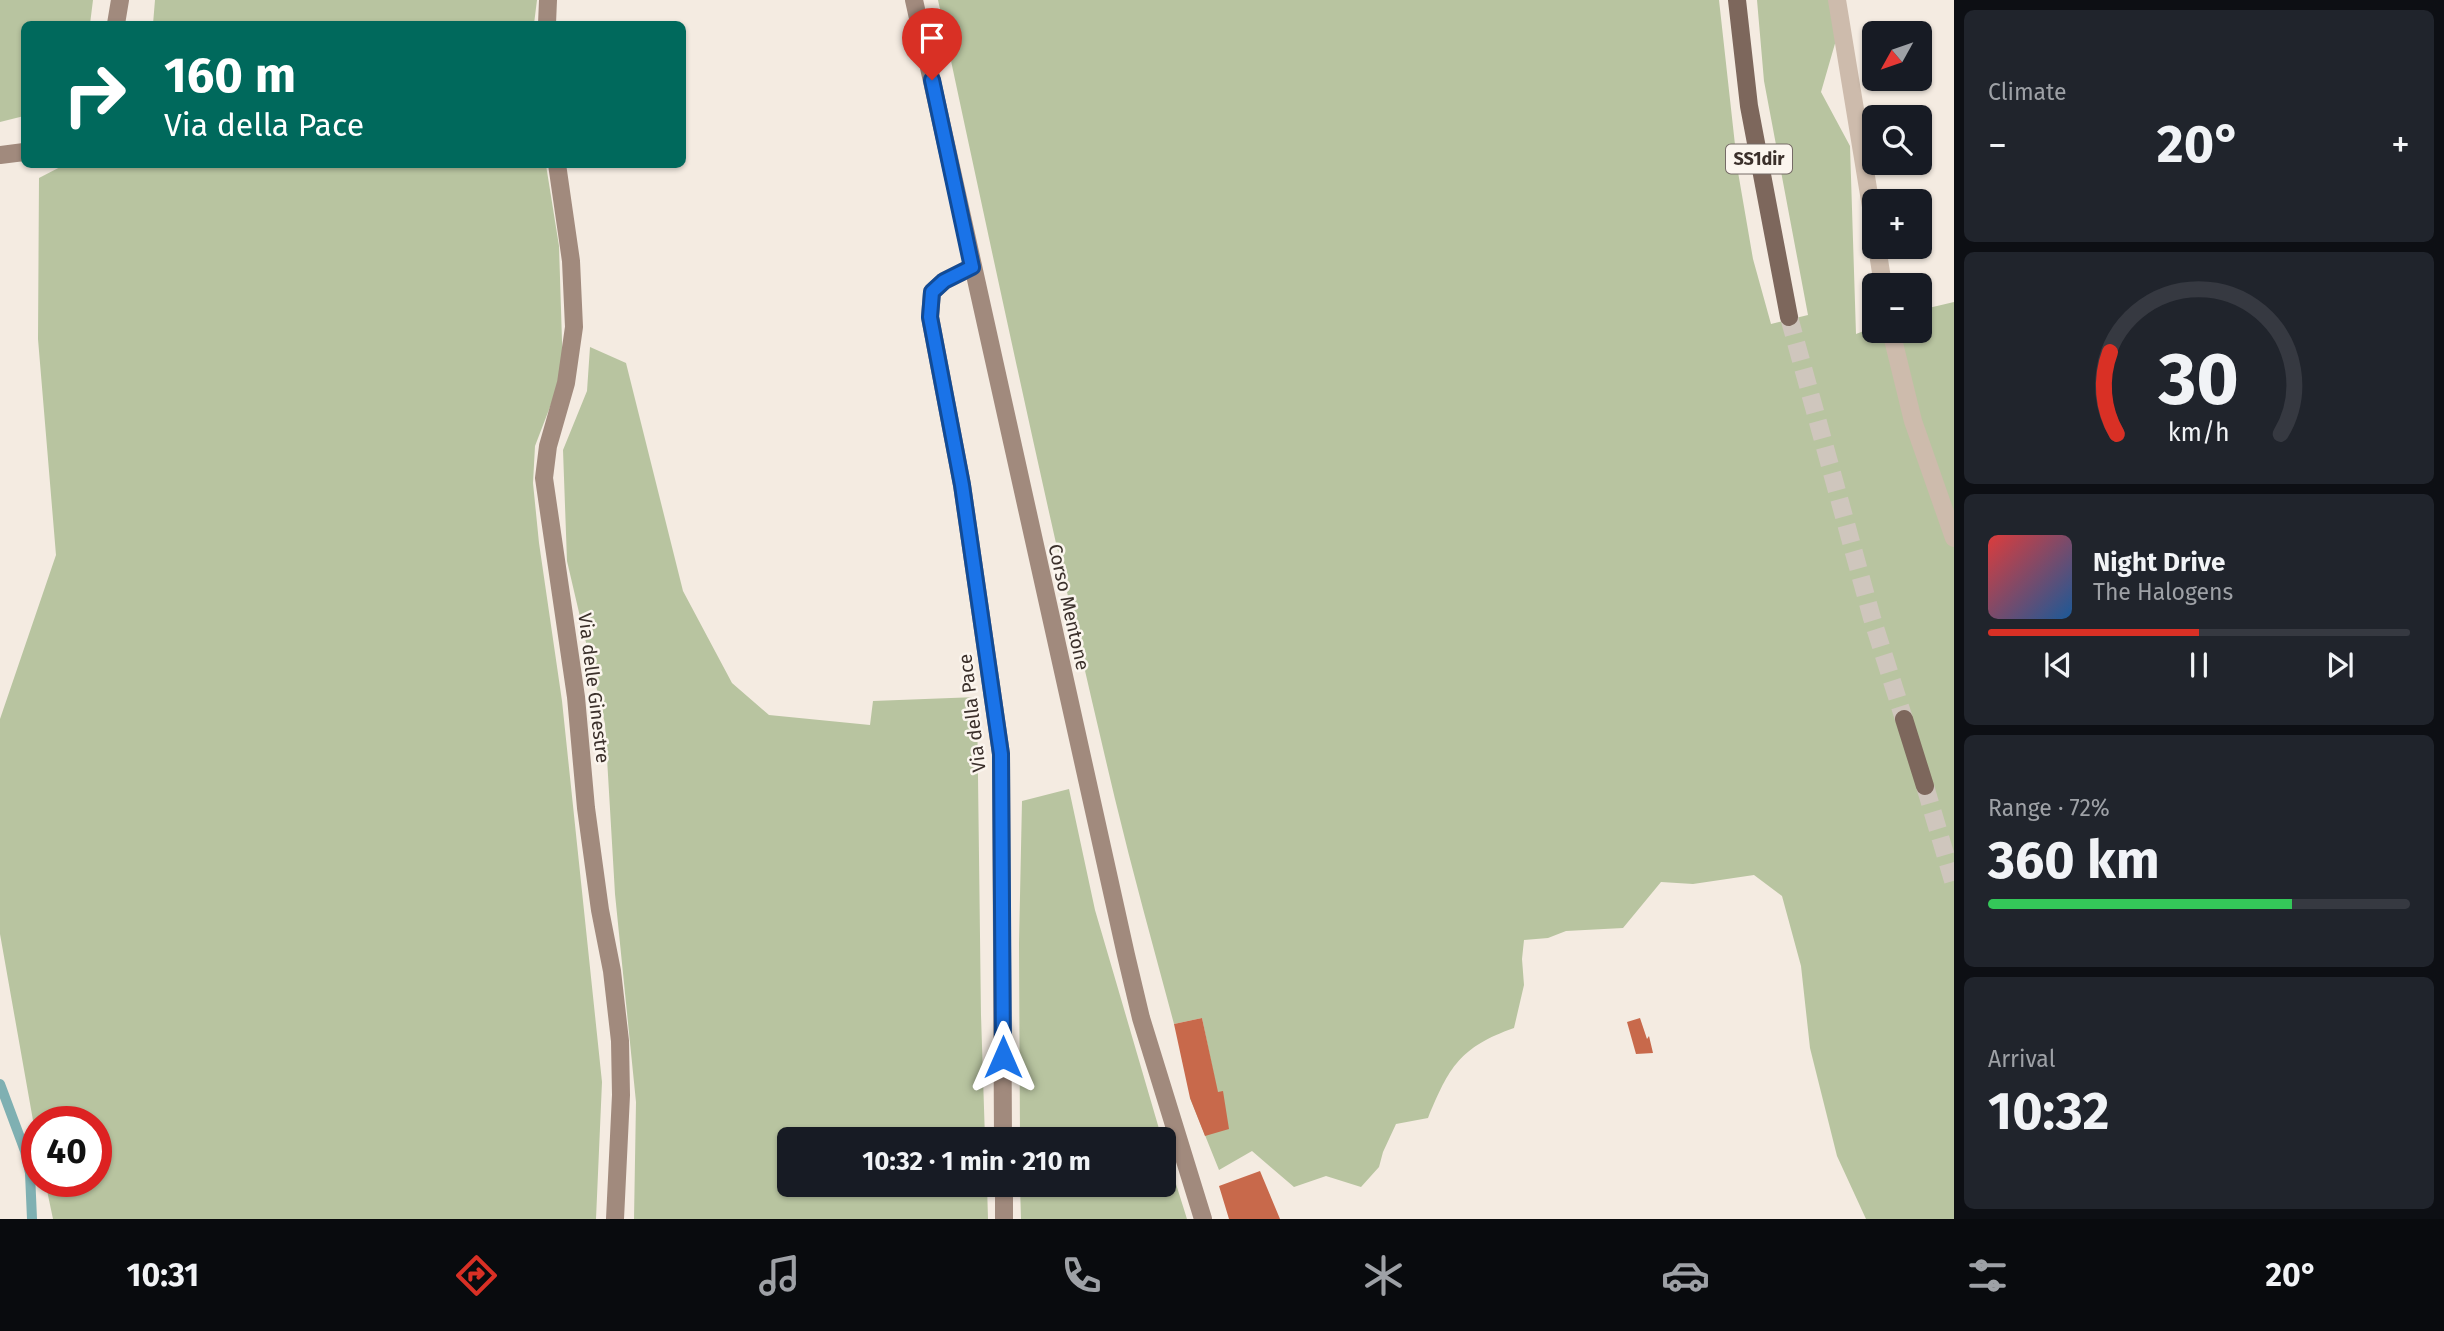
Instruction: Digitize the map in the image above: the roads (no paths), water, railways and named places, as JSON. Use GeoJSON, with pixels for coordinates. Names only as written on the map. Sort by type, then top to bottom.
{"type":"FeatureCollection","features":[{"type":"Feature","properties":{"kind":"main road","name":"SS1dir"},"geometry":{"type":"LineString","coordinates":[[1737,0],[1749,106],[1789,317]]}},
{"type":"Feature","properties":{"kind":"main road"},"geometry":{"type":"LineString","coordinates":[[1903,719],[1925,786]]}},
{"type":"Feature","properties":{"kind":"street"},"geometry":{"type":"LineString","coordinates":[[116,21],[120,0]]}},
{"type":"Feature","properties":{"kind":"street"},"geometry":{"type":"LineString","coordinates":[[547,21],[548,0]]}},
{"type":"Feature","properties":{"kind":"street","name":"Corso Mentone"},"geometry":{"type":"LineString","coordinates":[[914,0],[1126,955],[1145,1030],[1203,1219]]}},
{"type":"Feature","properties":{"kind":"street"},"geometry":{"type":"LineString","coordinates":[[0,155],[21,152]]}},
{"type":"Feature","properties":{"kind":"street","name":"Via delle Ginestre"},"geometry":{"type":"LineString","coordinates":[[558,168],[571,261],[574,327],[566,383],[548,446],[544,478],[576,697],[586,808],[620,1041],[621,1095],[615,1219]]}},
{"type":"Feature","properties":{"kind":"street","name":"Via della Pace"},"geometry":{"type":"LineString","coordinates":[[972,267],[944,281],[932,292],[930,317],[962,485],[1001,754],[1003,1127]]}},
{"type":"Feature","properties":{"kind":"street"},"geometry":{"type":"LineString","coordinates":[[1003,1197],[1004,1219]]}},
{"type":"Feature","properties":{"kind":"lane"},"geometry":{"type":"LineString","coordinates":[[1837,0],[1868,189]]}},
{"type":"Feature","properties":{"kind":"lane"},"geometry":{"type":"LineString","coordinates":[[1894,343],[1913,421],[1954,538]]}},
{"type":"Feature","properties":{"kind":"waterway"},"geometry":{"type":"LineString","coordinates":[[0,1084],[25,1151],[30,1173],[32,1219]]}},
{"type":"Feature","properties":{"kind":"tunnel"},"geometry":{"type":"LineString","coordinates":[[1789,317],[1872,618],[1904,719]]}},
{"type":"Feature","properties":{"kind":"tunnel"},"geometry":{"type":"LineString","coordinates":[[1925,786],[1954,884]]}}]}
